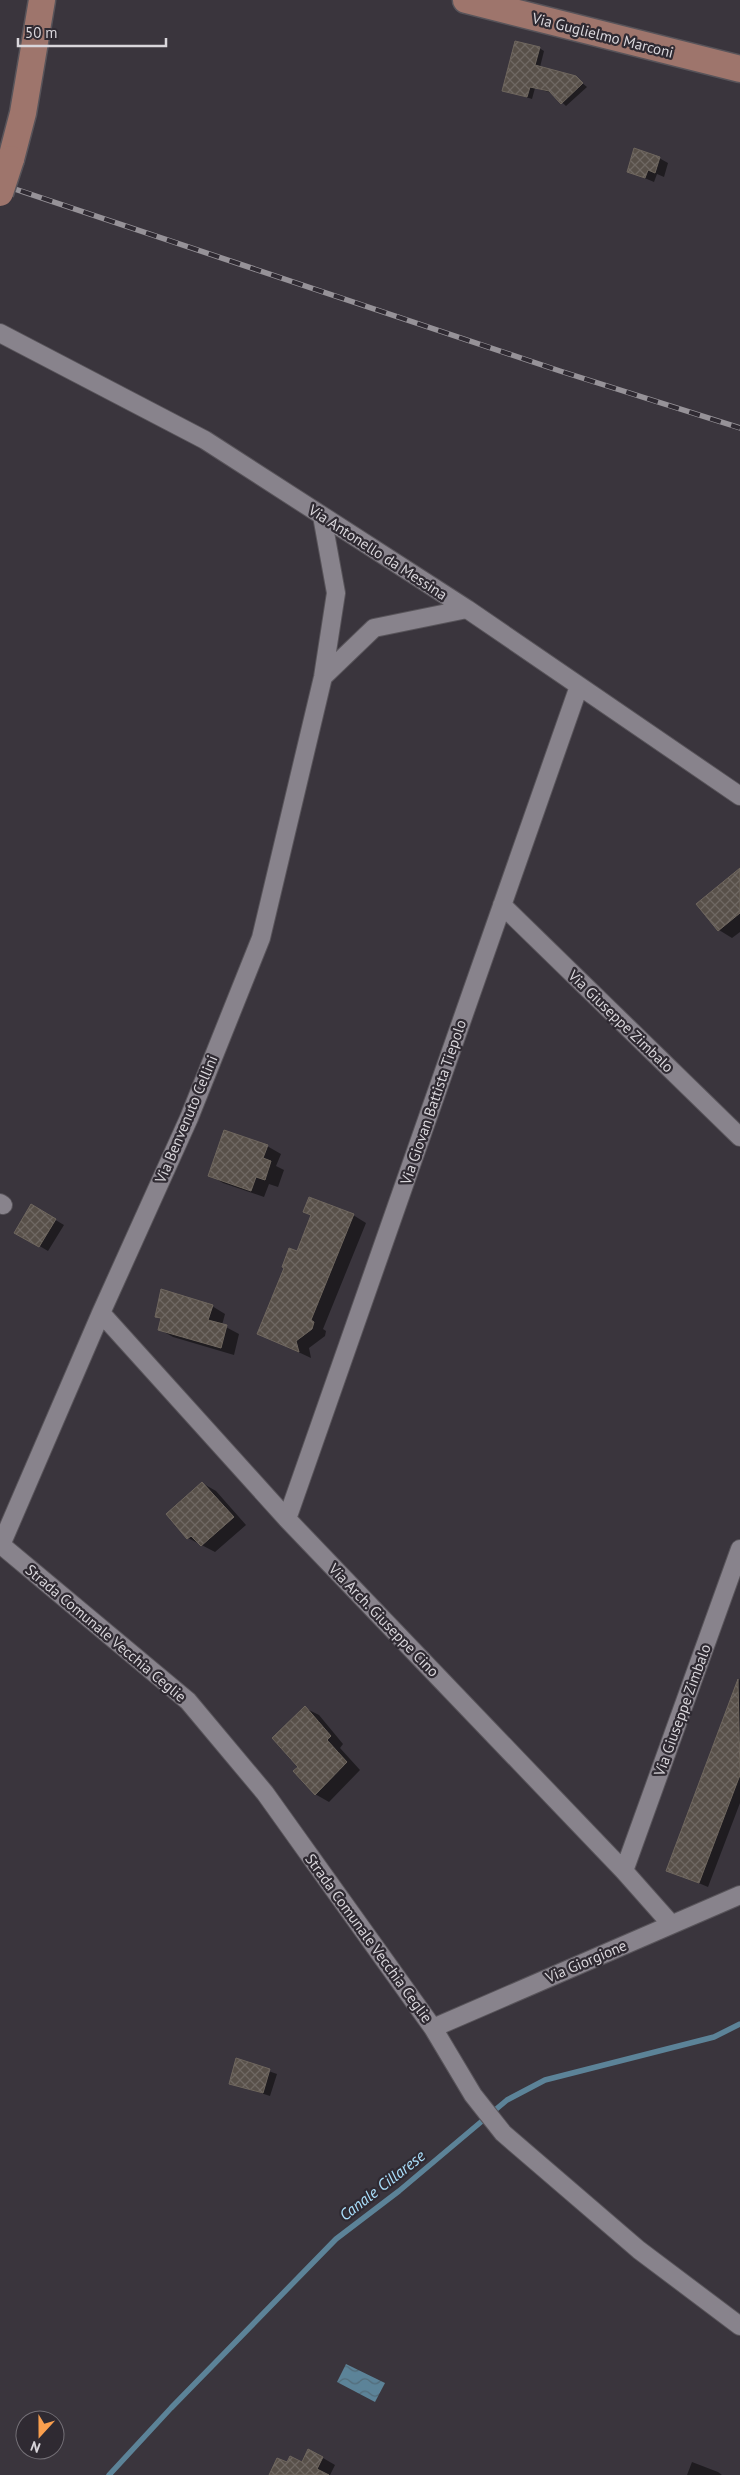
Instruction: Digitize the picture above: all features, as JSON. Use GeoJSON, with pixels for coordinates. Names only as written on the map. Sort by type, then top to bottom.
{"type":"FeatureCollection","features":[{"type":"Feature","properties":{"kind":"main road"},"geometry":{"type":"LineString","coordinates":[[0,193],[23,113],[42,0]]}},
{"type":"Feature","properties":{"kind":"main road","name":"Via Guglielmo Marconi"},"geometry":{"type":"LineString","coordinates":[[466,0],[740,69]]}},
{"type":"Feature","properties":{"kind":"street","name":"Via Antonello da Messina"},"geometry":{"type":"LineString","coordinates":[[0,333],[205,440],[467,609],[740,796]]}},
{"type":"Feature","properties":{"kind":"street","name":"Via Benvenuto Cellini"},"geometry":{"type":"LineString","coordinates":[[1,1545],[101,1312],[189,1118],[261,938],[324,677],[336,593],[322,516]]}},
{"type":"Feature","properties":{"kind":"street"},"geometry":{"type":"LineString","coordinates":[[324,677],[374,628],[467,609]]}},
{"type":"Feature","properties":{"kind":"street","name":"Via Giovan Battista Tiepolo"},"geometry":{"type":"LineString","coordinates":[[287,1519],[579,686]]}},
{"type":"Feature","properties":{"kind":"street","name":"Via Giuseppe Zimbalo"},"geometry":{"type":"LineString","coordinates":[[502,905],[740,1137]]}},
{"type":"Feature","properties":{"kind":"street","name":"Via Arch. Giuseppe Cino"},"geometry":{"type":"LineString","coordinates":[[101,1312],[287,1519],[624,1871],[671,1924]]}},
{"type":"Feature","properties":{"kind":"street","name":"Strada Comunale Vecchia Ceglie"},"geometry":{"type":"LineString","coordinates":[[1,1545],[188,1701],[265,1793],[433,2028],[473,2095],[503,2133],[639,2250],[740,2326]]}},
{"type":"Feature","properties":{"kind":"street","name":"Via Giuseppe Zimbalo"},"geometry":{"type":"LineString","coordinates":[[624,1871],[740,1549]]}},
{"type":"Feature","properties":{"kind":"street","name":"Via Giorgione"},"geometry":{"type":"LineString","coordinates":[[433,2028],[671,1924],[740,1896]]}},
{"type":"Feature","properties":{"kind":"water"},"geometry":{"type":"Polygon","coordinates":[[[346,2364],[385,2383],[375,2402],[337,2382],[346,2364]]]}},
{"type":"Feature","properties":{"kind":"building"},"geometry":{"type":"Polygon","coordinates":[[[515,41],[540,47],[535,65],[576,76],[583,83],[561,104],[549,91],[530,87],[527,97],[502,91],[515,41]]]}},
{"type":"Feature","properties":{"kind":"building"},"geometry":{"type":"Polygon","coordinates":[[[634,148],[660,157],[655,173],[648,170],[645,178],[627,172],[634,148]]]}},
{"type":"Feature","properties":{"kind":"building"},"geometry":{"type":"Polygon","coordinates":[[[740,868],[740,913],[718,931],[696,904],[740,868]]]}},
{"type":"Feature","properties":{"kind":"building"},"geometry":{"type":"Polygon","coordinates":[[[224,1130],[268,1145],[263,1158],[271,1161],[265,1180],[256,1177],[251,1191],[208,1176],[224,1130]]]}},
{"type":"Feature","properties":{"kind":"building"},"geometry":{"type":"Polygon","coordinates":[[[309,1197],[354,1214],[311,1320],[314,1322],[312,1329],[296,1341],[299,1352],[257,1334],[284,1268],[282,1267],[289,1248],[297,1251],[311,1215],[303,1212],[309,1197]]]}},
{"type":"Feature","properties":{"kind":"building"},"geometry":{"type":"Polygon","coordinates":[[[31,1204],[56,1219],[39,1247],[14,1233],[31,1204]]]}},
{"type":"Feature","properties":{"kind":"building"},"geometry":{"type":"Polygon","coordinates":[[[161,1289],[213,1305],[208,1320],[227,1325],[221,1348],[158,1330],[161,1318],[155,1317],[161,1289]]]}},
{"type":"Feature","properties":{"kind":"building"},"geometry":{"type":"Polygon","coordinates":[[[202,1482],[234,1517],[201,1546],[191,1536],[187,1539],[166,1514],[202,1482]]]}},
{"type":"Feature","properties":{"kind":"building"},"geometry":{"type":"Polygon","coordinates":[[[738,1679],[740,1775],[699,1883],[666,1871],[738,1679]]]}},
{"type":"Feature","properties":{"kind":"building"},"geometry":{"type":"Polygon","coordinates":[[[305,1706],[331,1736],[327,1740],[347,1762],[315,1795],[293,1771],[298,1767],[272,1738],[305,1706]]]}},
{"type":"Feature","properties":{"kind":"building"},"geometry":{"type":"Polygon","coordinates":[[[236,2058],[270,2069],[263,2093],[229,2084],[236,2058]]]}},
{"type":"Feature","properties":{"kind":"building"},"geometry":{"type":"Polygon","coordinates":[[[308,2449],[323,2457],[317,2469],[329,2475],[269,2475],[277,2458],[287,2462],[290,2456],[302,2462],[308,2449]]]}},
{"type":"Feature","properties":{"kind":"waterway","name":"Canale Cillarese"},"geometry":{"type":"LineString","coordinates":[[109,2475],[171,2408],[336,2239],[399,2191],[507,2100],[545,2080],[714,2037],[740,2024]]}},
{"type":"Feature","properties":{"kind":"railway"},"geometry":{"type":"LineString","coordinates":[[0,184],[560,371],[740,428]]}}]}
